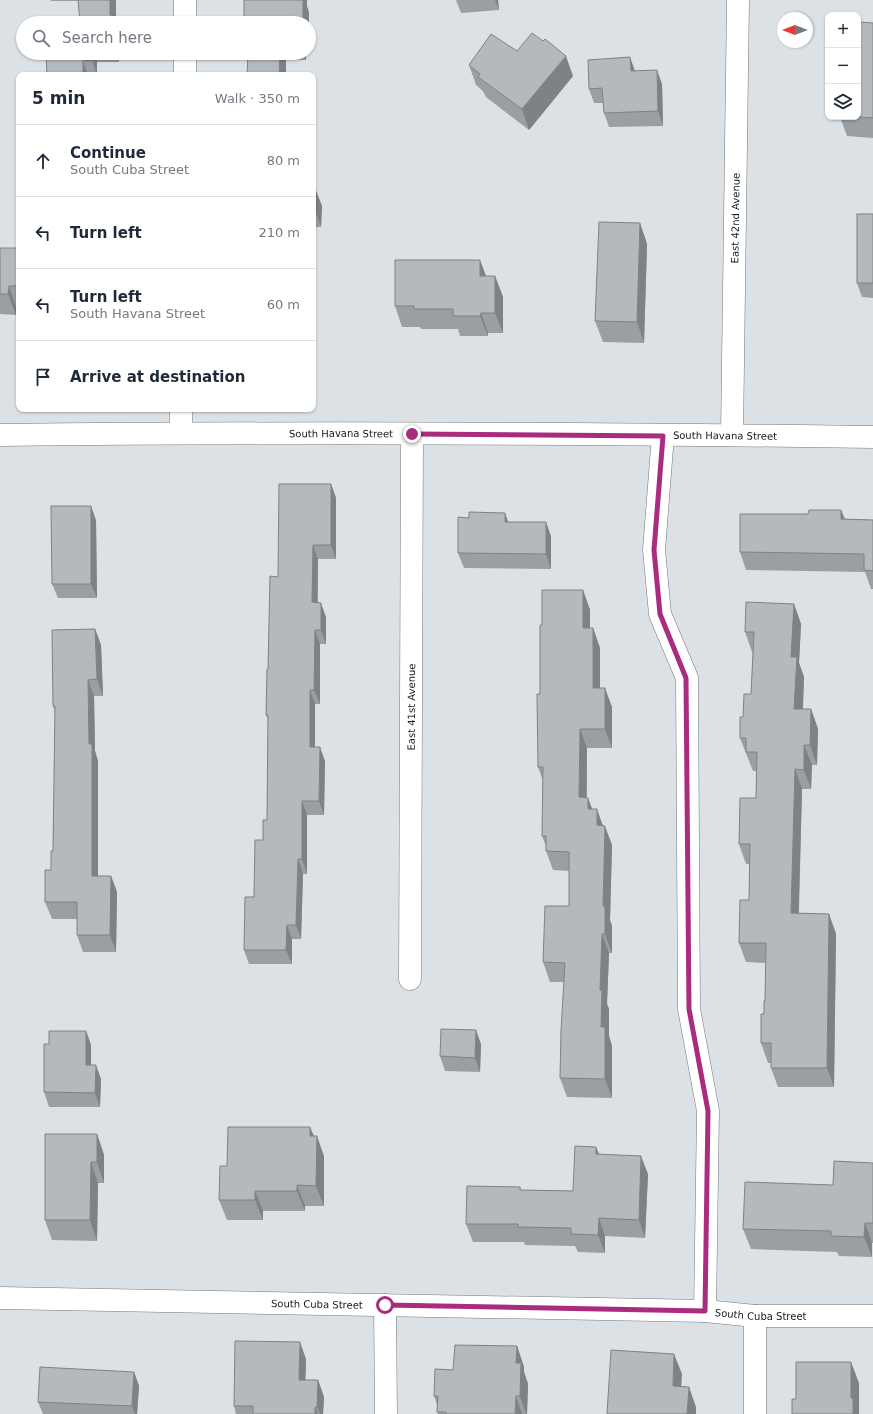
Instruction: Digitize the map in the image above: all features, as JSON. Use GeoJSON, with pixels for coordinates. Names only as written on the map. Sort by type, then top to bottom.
{"type":"FeatureCollection","features":[{"type":"Feature","properties":{"kind":"street"},"geometry":{"type":"LineString","coordinates":[[185,0],[185,16]]}},
{"type":"Feature","properties":{"kind":"street","name":"East 42nd Avenue"},"geometry":{"type":"LineString","coordinates":[[732,436],[738,0]]}},
{"type":"Feature","properties":{"kind":"street"},"geometry":{"type":"LineString","coordinates":[[185,60],[185,72]]}},
{"type":"Feature","properties":{"kind":"street"},"geometry":{"type":"LineString","coordinates":[[181,412],[181,433]]}},
{"type":"Feature","properties":{"kind":"street","name":"South Havana Street"},"geometry":{"type":"LineString","coordinates":[[0,435],[181,433],[873,438]]}},
{"type":"Feature","properties":{"kind":"street","name":"East 41st Avenue"},"geometry":{"type":"LineString","coordinates":[[410,979],[412,434]]}},
{"type":"Feature","properties":{"kind":"street"},"geometry":{"type":"LineString","coordinates":[[663,436],[654,550],[660,614],[686,678],[689,1009],[708,1111],[705,1311]]}},
{"type":"Feature","properties":{"kind":"street","name":"South Cuba Street"},"geometry":{"type":"LineString","coordinates":[[0,1298],[705,1311],[756,1316],[873,1316]]}},
{"type":"Feature","properties":{"kind":"street"},"geometry":{"type":"LineString","coordinates":[[385,1305],[386,1414]]}},
{"type":"Feature","properties":{"kind":"street"},"geometry":{"type":"LineString","coordinates":[[756,1316],[756,1414]]}},
{"type":"Feature","properties":{"kind":"building"},"geometry":{"type":"Polygon","coordinates":[[[78,0],[110,0],[110,15],[112,16],[79,16],[78,0]]]}},
{"type":"Feature","properties":{"kind":"building"},"geometry":{"type":"Polygon","coordinates":[[[244,0],[303,0],[303,16],[244,16],[244,0]]]}},
{"type":"Feature","properties":{"kind":"building"},"geometry":{"type":"Polygon","coordinates":[[[861,22],[873,23],[873,118],[861,117],[861,22]]]}},
{"type":"Feature","properties":{"kind":"building"},"geometry":{"type":"Polygon","coordinates":[[[532,33],[543,41],[545,39],[566,56],[522,109],[478,77],[480,74],[469,65],[491,34],[517,51],[532,33]]]}},
{"type":"Feature","properties":{"kind":"building"},"geometry":{"type":"Polygon","coordinates":[[[630,57],[631,71],[657,70],[658,111],[604,113],[602,88],[589,89],[588,60],[630,57]]]}},
{"type":"Feature","properties":{"kind":"building"},"geometry":{"type":"Polygon","coordinates":[[[46,60],[92,60],[83,61],[83,72],[47,72],[46,60]]]}},
{"type":"Feature","properties":{"kind":"building"},"geometry":{"type":"Polygon","coordinates":[[[248,60],[280,60],[279,72],[247,72],[248,60]]]}},
{"type":"Feature","properties":{"kind":"building"},"geometry":{"type":"Polygon","coordinates":[[[857,214],[873,214],[873,283],[857,283],[857,214]]]}},
{"type":"Feature","properties":{"kind":"building"},"geometry":{"type":"Polygon","coordinates":[[[599,222],[640,223],[637,322],[595,321],[599,222]]]}},
{"type":"Feature","properties":{"kind":"building"},"geometry":{"type":"Polygon","coordinates":[[[0,248],[16,248],[16,286],[9,286],[8,294],[0,294],[0,248]]]}},
{"type":"Feature","properties":{"kind":"building"},"geometry":{"type":"Polygon","coordinates":[[[395,260],[480,260],[480,276],[495,276],[495,313],[481,313],[480,316],[453,316],[453,309],[414,309],[414,306],[395,306],[395,260]]]}},
{"type":"Feature","properties":{"kind":"building"},"geometry":{"type":"Polygon","coordinates":[[[279,484],[331,484],[331,545],[313,545],[312,602],[321,603],[321,630],[315,630],[314,690],[310,690],[310,747],[320,747],[319,801],[302,801],[302,859],[298,859],[296,925],[287,925],[286,950],[244,950],[245,897],[254,897],[255,840],[263,840],[263,820],[267,820],[268,715],[266,715],[270,576],[278,577],[279,484]]]}},
{"type":"Feature","properties":{"kind":"building"},"geometry":{"type":"Polygon","coordinates":[[[51,506],[91,506],[91,584],[52,584],[51,506]]]}},
{"type":"Feature","properties":{"kind":"building"},"geometry":{"type":"Polygon","coordinates":[[[809,510],[841,510],[841,519],[873,520],[873,571],[864,570],[864,554],[740,552],[740,514],[808,514],[809,510]]]}},
{"type":"Feature","properties":{"kind":"building"},"geometry":{"type":"Polygon","coordinates":[[[469,512],[505,513],[505,522],[546,522],[546,554],[458,553],[458,517],[469,518],[469,512]]]}},
{"type":"Feature","properties":{"kind":"building"},"geometry":{"type":"Polygon","coordinates":[[[542,590],[583,590],[583,628],[593,628],[593,688],[605,688],[605,729],[580,729],[579,797],[588,798],[588,809],[597,809],[597,825],[605,826],[603,906],[605,906],[605,934],[602,934],[600,990],[602,990],[601,1027],[605,1027],[605,1079],[560,1078],[565,963],[543,962],[545,906],[569,906],[569,852],[546,851],[546,836],[542,836],[543,767],[538,767],[537,694],[540,694],[540,625],[542,625],[542,590]]]}},
{"type":"Feature","properties":{"kind":"building"},"geometry":{"type":"Polygon","coordinates":[[[746,602],[794,604],[791,657],[797,657],[794,709],[811,709],[810,745],[804,745],[804,770],[795,769],[791,913],[829,914],[827,1068],[771,1068],[771,1043],[761,1043],[761,1014],[764,1014],[765,1001],[766,943],[739,943],[740,900],[749,900],[750,844],[739,844],[740,798],[756,798],[757,752],[746,752],[746,738],[740,738],[740,717],[743,717],[744,694],[751,694],[754,632],[745,632],[746,602]]]}},
{"type":"Feature","properties":{"kind":"building"},"geometry":{"type":"Polygon","coordinates":[[[95,629],[97,679],[88,680],[89,744],[92,744],[92,876],[111,876],[110,935],[77,935],[77,902],[45,902],[45,870],[51,870],[51,851],[53,851],[55,706],[53,706],[52,630],[95,629]]]}},
{"type":"Feature","properties":{"kind":"building"},"geometry":{"type":"Polygon","coordinates":[[[441,1029],[476,1030],[475,1058],[440,1056],[441,1029]]]}},
{"type":"Feature","properties":{"kind":"building"},"geometry":{"type":"Polygon","coordinates":[[[49,1031],[86,1031],[86,1065],[96,1065],[95,1093],[44,1092],[44,1044],[49,1044],[49,1031]]]}},
{"type":"Feature","properties":{"kind":"building"},"geometry":{"type":"Polygon","coordinates":[[[228,1127],[310,1127],[310,1136],[317,1136],[316,1186],[297,1185],[297,1191],[255,1191],[255,1200],[219,1200],[220,1166],[227,1166],[228,1127]]]}},
{"type":"Feature","properties":{"kind":"building"},"geometry":{"type":"Polygon","coordinates":[[[45,1134],[97,1134],[97,1162],[91,1162],[90,1220],[45,1220],[45,1134]]]}},
{"type":"Feature","properties":{"kind":"building"},"geometry":{"type":"Polygon","coordinates":[[[575,1146],[596,1147],[596,1154],[641,1156],[639,1220],[599,1218],[598,1235],[571,1234],[571,1228],[518,1227],[518,1224],[466,1224],[467,1186],[520,1187],[520,1190],[573,1191],[575,1146]]]}},
{"type":"Feature","properties":{"kind":"building"},"geometry":{"type":"Polygon","coordinates":[[[834,1161],[873,1163],[873,1223],[865,1223],[864,1237],[831,1236],[831,1231],[743,1229],[745,1182],[833,1185],[834,1161]]]}},
{"type":"Feature","properties":{"kind":"building"},"geometry":{"type":"Polygon","coordinates":[[[235,1341],[300,1342],[299,1380],[318,1380],[317,1407],[315,1407],[315,1414],[253,1414],[253,1406],[234,1406],[235,1341]]]}},
{"type":"Feature","properties":{"kind":"building"},"geometry":{"type":"Polygon","coordinates":[[[455,1345],[517,1346],[516,1363],[521,1363],[520,1396],[516,1396],[515,1414],[446,1414],[446,1412],[437,1412],[438,1396],[434,1396],[435,1369],[453,1370],[455,1345]]]}},
{"type":"Feature","properties":{"kind":"building"},"geometry":{"type":"Polygon","coordinates":[[[611,1350],[674,1354],[673,1386],[689,1387],[687,1414],[607,1414],[611,1350]]]}},
{"type":"Feature","properties":{"kind":"building"},"geometry":{"type":"Polygon","coordinates":[[[796,1362],[851,1362],[851,1398],[853,1398],[853,1414],[792,1414],[792,1399],[796,1399],[796,1362]]]}},
{"type":"Feature","properties":{"kind":"building"},"geometry":{"type":"Polygon","coordinates":[[[40,1367],[134,1372],[132,1406],[38,1402],[40,1367]]]}},
{"type":"Feature","properties":{"kind":"route"},"geometry":{"type":"LineString","coordinates":[[385,1305],[705,1311],[708,1111],[689,1009],[686,678],[660,614],[654,550],[663,436],[412,434]]}}]}
